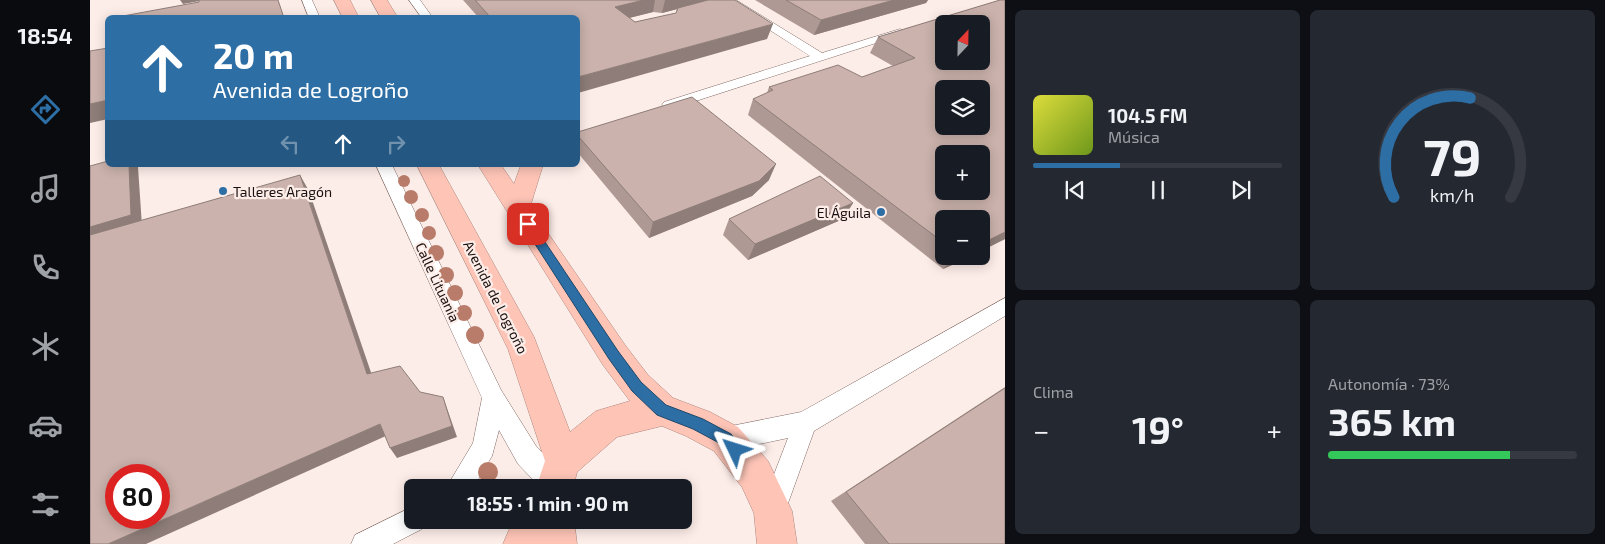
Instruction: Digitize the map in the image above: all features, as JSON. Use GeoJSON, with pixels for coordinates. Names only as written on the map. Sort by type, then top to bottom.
{"type":"FeatureCollection","features":[{"type":"Feature","properties":{"kind":"highway"},"geometry":{"type":"LineString","coordinates":[[342,0],[350,15]]}},
{"type":"Feature","properties":{"kind":"highway"},"geometry":{"type":"LineString","coordinates":[[379,0],[388,15]]}},
{"type":"Feature","properties":{"kind":"highway","name":"Avenida de Logroño"},"geometry":{"type":"LineString","coordinates":[[429,167],[523,347],[554,479]]}},
{"type":"Feature","properties":{"kind":"highway"},"geometry":{"type":"LineString","coordinates":[[490,167],[614,355],[637,386],[662,410],[698,424],[726,439],[755,474],[778,534]]}},
{"type":"Feature","properties":{"kind":"highway"},"geometry":{"type":"LineString","coordinates":[[517,208],[531,167]]}},
{"type":"Feature","properties":{"kind":"highway"},"geometry":{"type":"LineString","coordinates":[[563,479],[608,423],[662,410]]}},
{"type":"Feature","properties":{"kind":"highway"},"geometry":{"type":"LineString","coordinates":[[523,544],[535,529]]}},
{"type":"Feature","properties":{"kind":"highway","name":"Avenida de Logroño"},"geometry":{"type":"LineString","coordinates":[[556,529],[556,544]]}},
{"type":"Feature","properties":{"kind":"street"},"geometry":{"type":"LineString","coordinates":[[307,0],[314,15]]}},
{"type":"Feature","properties":{"kind":"street"},"geometry":{"type":"LineString","coordinates":[[414,0],[426,15]]}},
{"type":"Feature","properties":{"kind":"street"},"geometry":{"type":"LineString","coordinates":[[728,0],[820,58]]}},
{"type":"Feature","properties":{"kind":"street"},"geometry":{"type":"LineString","coordinates":[[652,111],[916,27]]}},
{"type":"Feature","properties":{"kind":"street","name":"Calle Lituania"},"geometry":{"type":"LineString","coordinates":[[385,167],[493,398],[527,455],[548,479]]}},
{"type":"Feature","properties":{"kind":"street"},"geometry":{"type":"LineString","coordinates":[[726,439],[805,423],[1005,306]]}},
{"type":"Feature","properties":{"kind":"street"},"geometry":{"type":"LineString","coordinates":[[464,479],[484,448],[493,398]]}},
{"type":"Feature","properties":{"kind":"street"},"geometry":{"type":"LineString","coordinates":[[778,534],[805,423]]}},
{"type":"Feature","properties":{"kind":"street"},"geometry":{"type":"LineString","coordinates":[[364,544],[404,524]]}},
{"type":"Feature","properties":{"kind":"building"},"geometry":{"type":"Polygon","coordinates":[[[199,0],[278,0],[283,15],[128,15],[199,2],[199,0]]]}},
{"type":"Feature","properties":{"kind":"building"},"geometry":{"type":"Polygon","coordinates":[[[475,0],[644,0],[615,7],[635,22],[676,13],[678,8],[708,0],[735,0],[773,24],[580,76],[580,15],[488,15],[475,0]]]}},
{"type":"Feature","properties":{"kind":"building"},"geometry":{"type":"Polygon","coordinates":[[[786,0],[894,0],[821,20],[786,0]]]}},
{"type":"Feature","properties":{"kind":"building"},"geometry":{"type":"Polygon","coordinates":[[[1005,0],[1005,232],[990,240],[990,210],[935,210],[935,236],[753,99],[773,90],[769,87],[838,65],[862,77],[915,58],[878,37],[935,20],[935,70],[990,70],[990,15],[951,15],[1005,0]]]}},
{"type":"Feature","properties":{"kind":"building"},"geometry":{"type":"Polygon","coordinates":[[[105,48],[105,101],[90,104],[90,51],[105,48]]]}},
{"type":"Feature","properties":{"kind":"building"},"geometry":{"type":"Polygon","coordinates":[[[692,97],[776,164],[759,181],[653,222],[580,138],[580,131],[692,97]]]}},
{"type":"Feature","properties":{"kind":"building"},"geometry":{"type":"Polygon","coordinates":[[[105,162],[105,167],[129,167],[131,215],[90,227],[90,166],[105,162]]]}},
{"type":"Feature","properties":{"kind":"building"},"geometry":{"type":"Polygon","coordinates":[[[300,175],[367,374],[400,366],[420,392],[443,397],[452,426],[390,448],[380,424],[170,517],[170,464],[105,464],[105,529],[142,529],[108,544],[90,544],[90,235],[300,175]]]}},
{"type":"Feature","properties":{"kind":"building"},"geometry":{"type":"Polygon","coordinates":[[[820,176],[853,203],[755,244],[729,219],[820,176]]]}},
{"type":"Feature","properties":{"kind":"building"},"geometry":{"type":"Polygon","coordinates":[[[1005,388],[1005,544],[889,544],[846,492],[1005,388]]]}},
{"type":"Feature","properties":{"kind":"place","name":"Talleres Aragón"},"geometry":{"type":"Point","coordinates":[223,191]}},
{"type":"Feature","properties":{"kind":"place","name":"El Águila"},"geometry":{"type":"Point","coordinates":[881,212]}},
{"type":"Feature","properties":{"kind":"route"},"geometry":{"type":"LineString","coordinates":[[528,224],[614,355],[637,386],[662,410],[698,424],[726,439],[735,450]]}}]}
